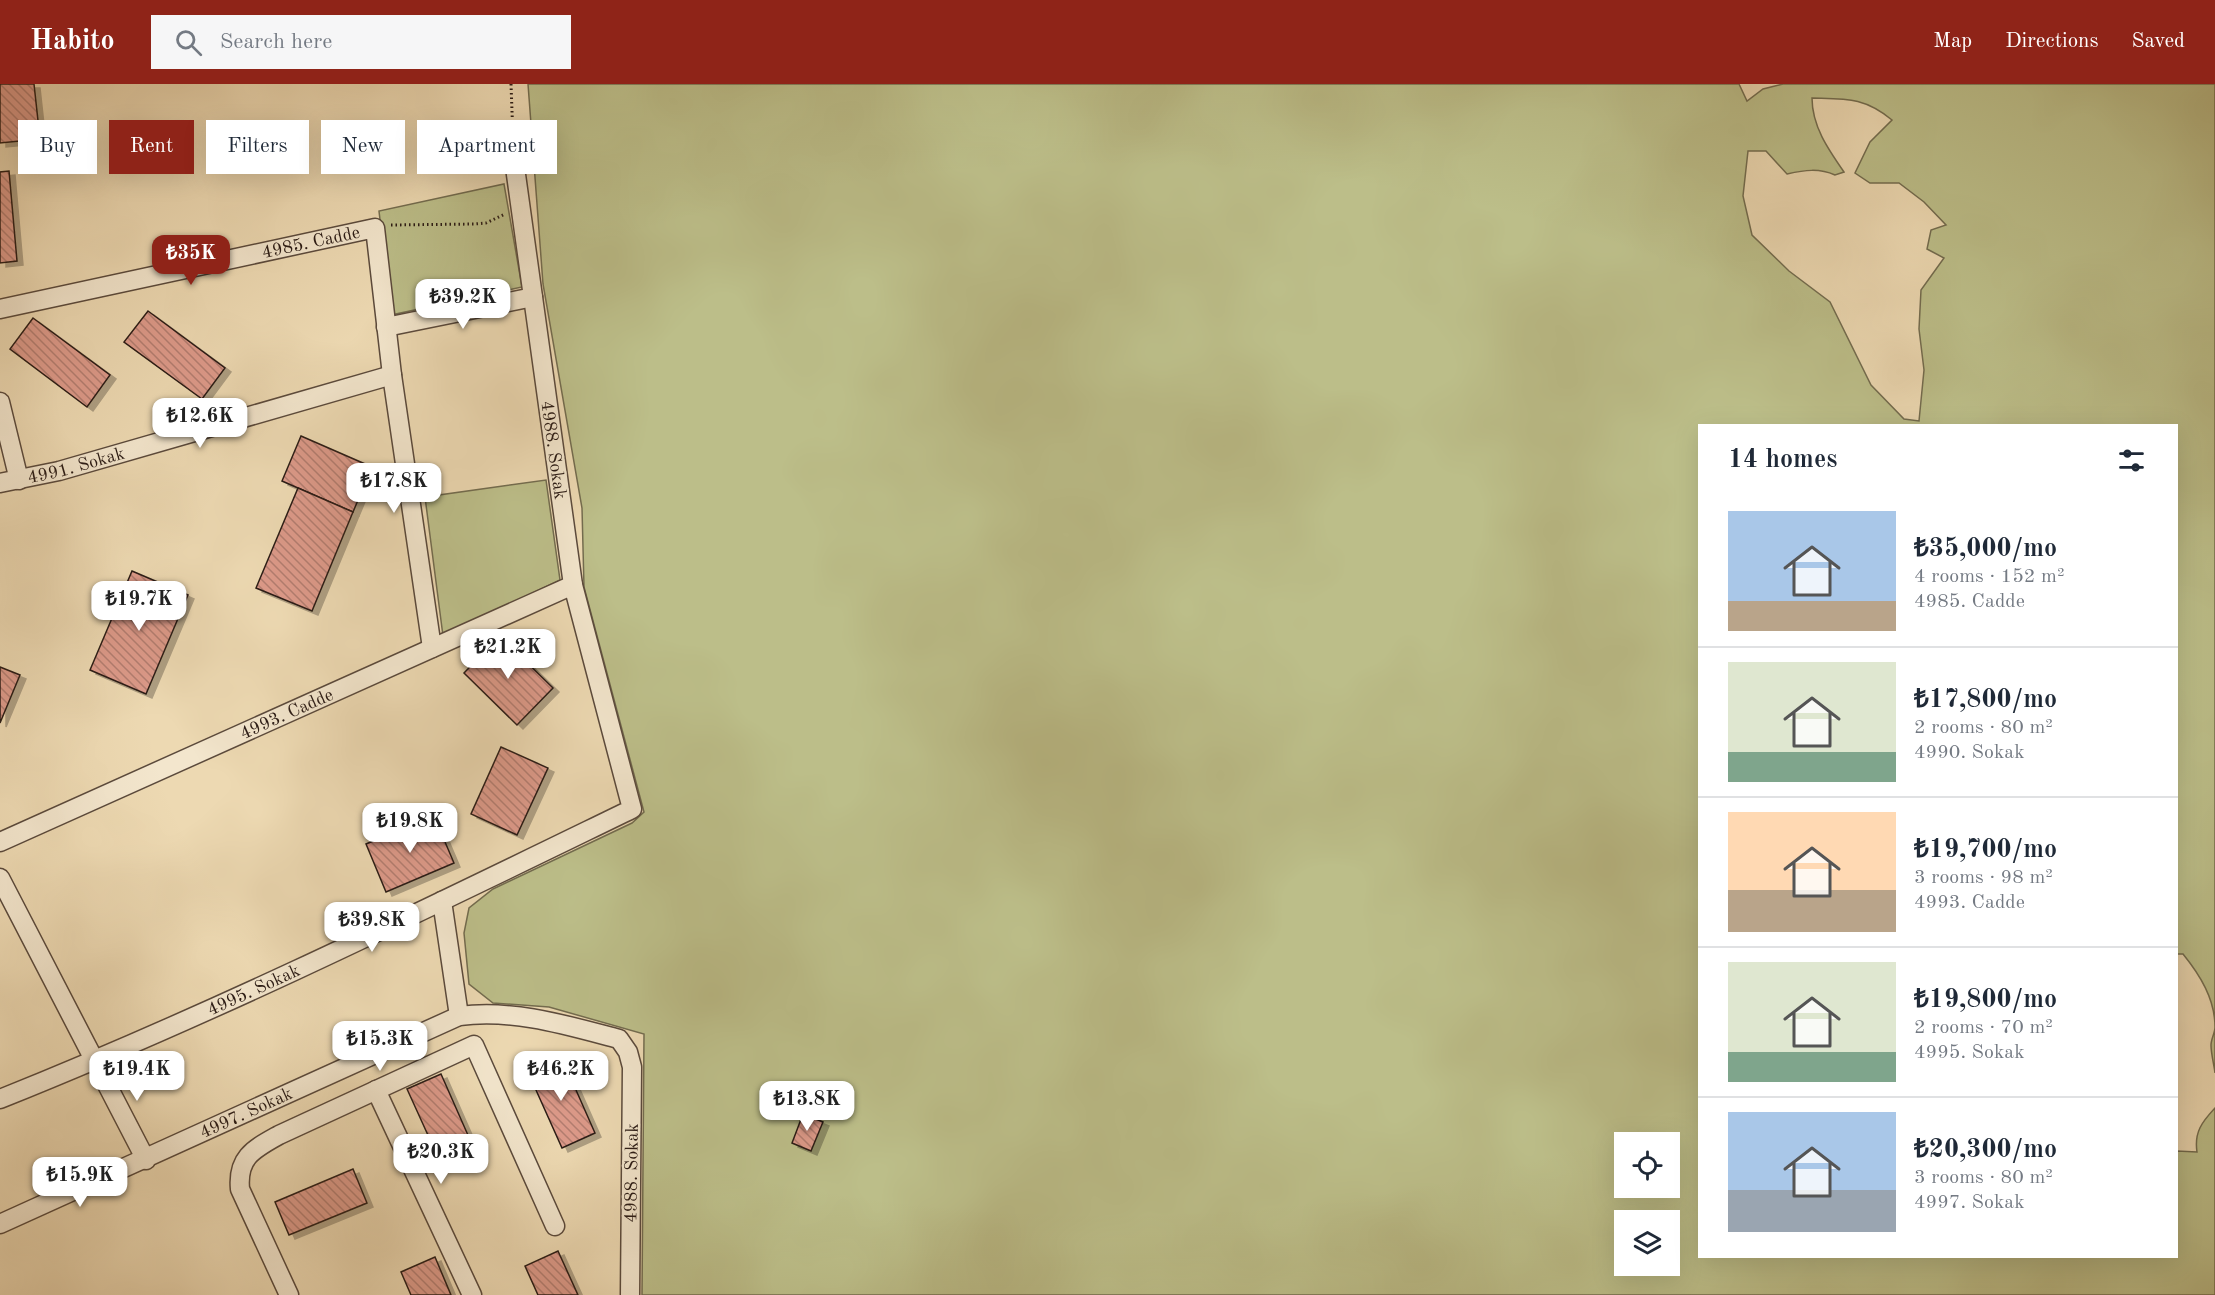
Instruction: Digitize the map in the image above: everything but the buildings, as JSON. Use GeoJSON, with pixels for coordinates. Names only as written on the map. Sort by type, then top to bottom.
{"type":"FeatureCollection","features":[{"type":"Feature","properties":{"kind":"street","name":"4988. Sokak"},"geometry":{"type":"LineString","coordinates":[[516,174],[573,585],[632,809]]}},
{"type":"Feature","properties":{"kind":"street"},"geometry":{"type":"LineString","coordinates":[[375,228],[392,375],[432,648]]}},
{"type":"Feature","properties":{"kind":"street","name":"4985. Cadde"},"geometry":{"type":"LineString","coordinates":[[0,309],[375,228]]}},
{"type":"Feature","properties":{"kind":"street"},"geometry":{"type":"LineString","coordinates":[[386,327],[533,297]]}},
{"type":"Feature","properties":{"kind":"street","name":"4991. Sokak"},"geometry":{"type":"LineString","coordinates":[[0,483],[59,471],[392,375]]}},
{"type":"Feature","properties":{"kind":"street"},"geometry":{"type":"LineString","coordinates":[[0,402],[19,480]]}},
{"type":"Feature","properties":{"kind":"street","name":"4993. Cadde"},"geometry":{"type":"LineString","coordinates":[[0,842],[573,585]]}},
{"type":"Feature","properties":{"kind":"street","name":"4995. Sokak"},"geometry":{"type":"LineString","coordinates":[[0,1099],[95,1061],[442,901],[632,809]]}},
{"type":"Feature","properties":{"kind":"street"},"geometry":{"type":"LineString","coordinates":[[0,878],[146,1160]]}},
{"type":"Feature","properties":{"kind":"street"},"geometry":{"type":"LineString","coordinates":[[442,901],[459,1016]]}},
{"type":"Feature","properties":{"kind":"street","name":"4997. Sokak"},"geometry":{"type":"LineString","coordinates":[[0,1224],[146,1160],[459,1016],[490,1012],[545,1020],[619,1039],[628,1052]]}},
{"type":"Feature","properties":{"kind":"street"},"geometry":{"type":"LineString","coordinates":[[289,1295],[245,1202],[239,1176],[242,1164],[249,1154],[279,1135],[474,1045],[555,1226]]}},
{"type":"Feature","properties":{"kind":"street","name":"4988. Sokak"},"geometry":{"type":"LineString","coordinates":[[628,1052],[632,1067],[630,1295]]}},
{"type":"Feature","properties":{"kind":"street"},"geometry":{"type":"LineString","coordinates":[[376,1090],[472,1295]]}},
{"type":"Feature","properties":{"kind":"street"},"geometry":{"type":"LineString","coordinates":[[293,1092],[307,1122]]}},
{"type":"Feature","properties":{"kind":"path"},"geometry":{"type":"LineString","coordinates":[[511,84],[512,120]]}},
{"type":"Feature","properties":{"kind":"path"},"geometry":{"type":"LineString","coordinates":[[375,228],[486,223],[507,213],[510,207]]}},
{"type":"Feature","properties":{"kind":"green space"},"geometry":{"type":"Polygon","coordinates":[[[528,84],[1739,84],[1747,101],[1763,89],[1783,84],[2215,84],[2215,1027],[2212,1007],[2205,988],[2183,954],[2178,954],[2178,424],[1698,424],[1698,1258],[2178,1258],[2178,1151],[2197,1152],[2196,1145],[2200,1128],[2215,1108],[2215,1295],[642,1295],[644,1034],[549,1007],[493,1003],[469,984],[464,933],[469,908],[493,889],[632,823],[644,812],[584,587],[582,508],[543,284],[535,174],[557,174],[557,120],[531,120],[528,84]],[[1812,98],[1818,128],[1844,172],[1835,175],[1812,170],[1787,174],[1766,151],[1748,151],[1743,196],[1752,235],[1789,271],[1830,302],[1871,385],[1904,419],[1919,421],[1924,370],[1919,329],[1921,290],[1944,258],[1927,249],[1931,230],[1946,225],[1924,202],[1899,183],[1870,183],[1855,173],[1870,142],[1892,120],[1872,107],[1854,101],[1812,98]]]}},
{"type":"Feature","properties":{"kind":"green space"},"geometry":{"type":"Polygon","coordinates":[[[504,184],[522,287],[391,315],[379,211],[504,184]]]}},
{"type":"Feature","properties":{"kind":"green space"},"geometry":{"type":"Polygon","coordinates":[[[546,480],[560,580],[443,636],[425,497],[546,480]]]}},
{"type":"Feature","properties":{"kind":"green space"},"geometry":{"type":"Polygon","coordinates":[[[2215,1027],[2215,1073],[2211,1045],[2215,1027]]]}}]}
